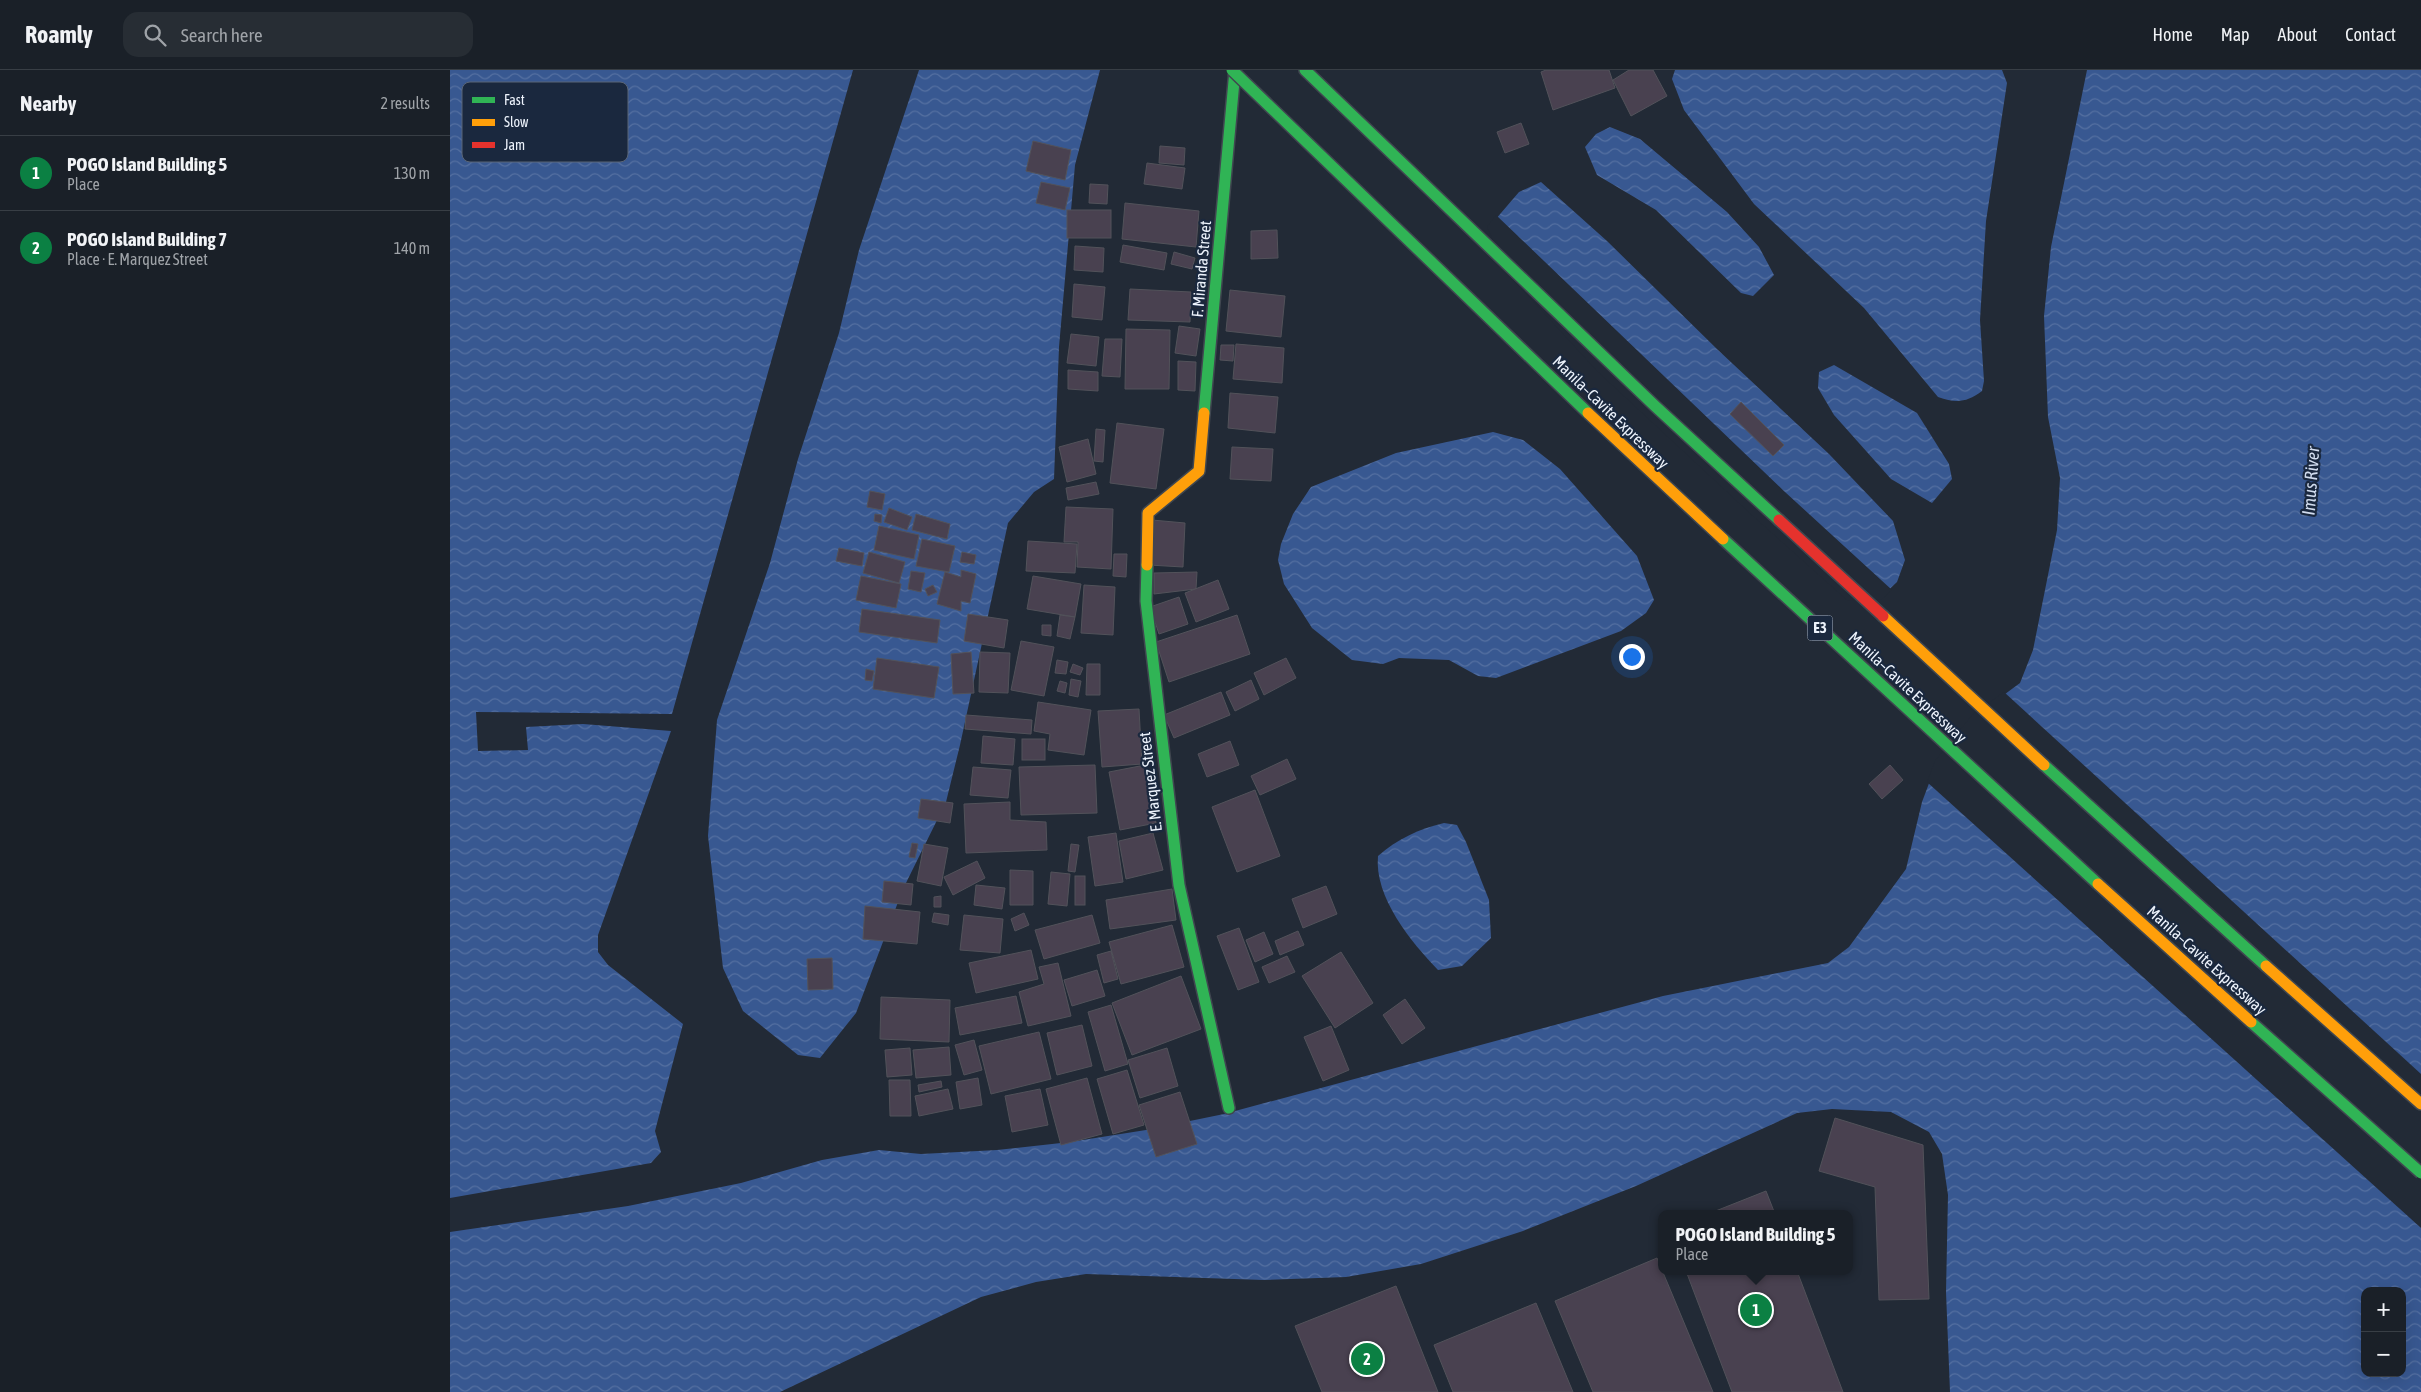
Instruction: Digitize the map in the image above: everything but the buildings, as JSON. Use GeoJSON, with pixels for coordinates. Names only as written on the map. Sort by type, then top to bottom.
{"type":"FeatureCollection","features":[{"type":"Feature","properties":{"kind":"main road","name":"F. Miranda Street"},"geometry":{"type":"LineString","coordinates":[[1199,471],[1233,70]]}},
{"type":"Feature","properties":{"kind":"main road","name":"Manila–Cavite Expressway"},"geometry":{"type":"LineString","coordinates":[[1233,70],[1625,449],[2161,942],[2421,1173]]}},
{"type":"Feature","properties":{"kind":"main road"},"geometry":{"type":"LineString","coordinates":[[1305,70],[1662,413],[2179,888],[2421,1104]]}},
{"type":"Feature","properties":{"kind":"main road","name":"E. Marquez Street"},"geometry":{"type":"LineString","coordinates":[[1199,471],[1148,513],[1146,600],[1179,885],[1229,1108]]}},
{"type":"Feature","properties":{"kind":"water"},"geometry":{"type":"Polygon","coordinates":[[[450,70],[853,70],[672,714],[476,712],[478,751],[528,750],[526,727],[583,724],[671,731],[598,935],[598,952],[608,965],[683,1024],[655,1131],[661,1152],[651,1163],[450,1198],[450,70]]]}},
{"type":"Feature","properties":{"kind":"water"},"geometry":{"type":"Polygon","coordinates":[[[919,70],[1100,70],[1075,165],[1059,347],[1054,479],[1034,492],[1008,523],[946,802],[903,889],[856,1013],[820,1058],[798,1055],[743,1011],[723,968],[708,836],[717,720],[770,563],[798,459],[839,333],[859,250],[919,70]]]}},
{"type":"Feature","properties":{"kind":"water"},"geometry":{"type":"Polygon","coordinates":[[[1675,70],[2002,70],[2007,83],[1986,221],[1980,320],[1984,381],[1982,391],[1971,398],[1961,401],[1938,397],[1864,308],[1754,204],[1684,110],[1672,79],[1675,70]]]}},
{"type":"Feature","properties":{"kind":"water","name":"Imus River"},"geometry":{"type":"Polygon","coordinates":[[[2087,70],[2421,70],[2421,1392],[1950,1392],[1946,1292],[1948,1195],[1942,1154],[1929,1132],[1891,1112],[1832,1109],[1797,1113],[1636,1186],[1523,1231],[1421,1264],[1346,1277],[1264,1280],[1086,1274],[1036,1282],[981,1297],[780,1392],[450,1392],[450,1232],[628,1206],[741,1183],[822,1160],[879,1150],[921,1154],[997,1150],[1070,1142],[1146,1130],[1224,1114],[1663,996],[1828,963],[1849,947],[1906,869],[1922,802],[1937,762],[1974,717],[2020,683],[2033,650],[2057,530],[2060,478],[2048,417],[2044,316],[2051,247],[2087,70]]]}},
{"type":"Feature","properties":{"kind":"water"},"geometry":{"type":"Polygon","coordinates":[[[1610,127],[1640,139],[1727,212],[1759,247],[1774,275],[1753,296],[1741,293],[1656,210],[1597,175],[1585,147],[1596,134],[1610,127]]]}},
{"type":"Feature","properties":{"kind":"water"},"geometry":{"type":"Polygon","coordinates":[[[1541,182],[1607,241],[1718,350],[1829,454],[1893,521],[1905,560],[1897,582],[1880,598],[1489,227],[1519,192],[1541,182]]]}},
{"type":"Feature","properties":{"kind":"water"},"geometry":{"type":"Polygon","coordinates":[[[1834,365],[1917,413],[1949,464],[1952,479],[1932,503],[1891,479],[1834,415],[1818,388],[1819,372],[1834,365]]]}},
{"type":"Feature","properties":{"kind":"water"},"geometry":{"type":"Polygon","coordinates":[[[1493,432],[1523,440],[1560,469],[1637,556],[1654,600],[1646,613],[1621,631],[1496,678],[1478,676],[1449,660],[1399,658],[1383,664],[1352,660],[1312,628],[1284,584],[1278,560],[1281,544],[1293,514],[1311,487],[1396,453],[1493,432]]]}},
{"type":"Feature","properties":{"kind":"water"},"geometry":{"type":"Polygon","coordinates":[[[1444,823],[1457,825],[1466,842],[1489,900],[1491,938],[1462,966],[1438,970],[1406,932],[1388,903],[1378,872],[1378,856],[1409,835],[1444,823]]]}},
{"type":"Feature","properties":{"kind":"pier"},"geometry":{"type":"Polygon","coordinates":[[[1496,215],[1785,492],[1892,590],[1882,599],[1848,601],[1754,517],[1597,371],[1509,275],[1487,227],[1496,215]]]}},
{"type":"Feature","properties":{"kind":"pier"},"geometry":{"type":"Polygon","coordinates":[[[2004,692],[2421,1074],[2421,1228],[1927,782],[1935,761],[1972,715],[2004,692]]]}},
{"type":"Feature","properties":{"kind":"traffic: fast"},"geometry":{"type":"LineString","coordinates":[[1232,70],[1588,413]]}},
{"type":"Feature","properties":{"kind":"traffic: fast"},"geometry":{"type":"LineString","coordinates":[[1204,413],[1235,70]]}},
{"type":"Feature","properties":{"kind":"traffic: fast"},"geometry":{"type":"LineString","coordinates":[[1305,70],[1655,406],[1779,520]]}},
{"type":"Feature","properties":{"kind":"traffic: fast"},"geometry":{"type":"LineString","coordinates":[[1723,539],[2098,884]]}},
{"type":"Feature","properties":{"kind":"traffic: fast"},"geometry":{"type":"LineString","coordinates":[[1147,565],[1146,601],[1179,885],[1229,1108]]}},
{"type":"Feature","properties":{"kind":"traffic: fast"},"geometry":{"type":"LineString","coordinates":[[2044,765],[2266,966]]}},
{"type":"Feature","properties":{"kind":"traffic: fast"},"geometry":{"type":"LineString","coordinates":[[2251,1022],[2421,1173]]}},
{"type":"Feature","properties":{"kind":"traffic: slow"},"geometry":{"type":"LineString","coordinates":[[1147,565],[1148,513],[1199,471],[1204,413]]}},
{"type":"Feature","properties":{"kind":"traffic: slow"},"geometry":{"type":"LineString","coordinates":[[1588,413],[1723,539]]}},
{"type":"Feature","properties":{"kind":"traffic: slow"},"geometry":{"type":"LineString","coordinates":[[1883,616],[2044,765]]}},
{"type":"Feature","properties":{"kind":"traffic: slow"},"geometry":{"type":"LineString","coordinates":[[2098,884],[2251,1022]]}},
{"type":"Feature","properties":{"kind":"traffic: slow"},"geometry":{"type":"LineString","coordinates":[[2266,966],[2421,1104]]}},
{"type":"Feature","properties":{"kind":"traffic: jam"},"geometry":{"type":"LineString","coordinates":[[1779,520],[1883,616]]}},
{"type":"Feature","properties":{"kind":"place","name":"POGO Island Building 5"},"geometry":{"type":"Point","coordinates":[1756,1310]}},
{"type":"Feature","properties":{"kind":"place","name":"POGO Island Building 7"},"geometry":{"type":"Point","coordinates":[1367,1359]}}]}
